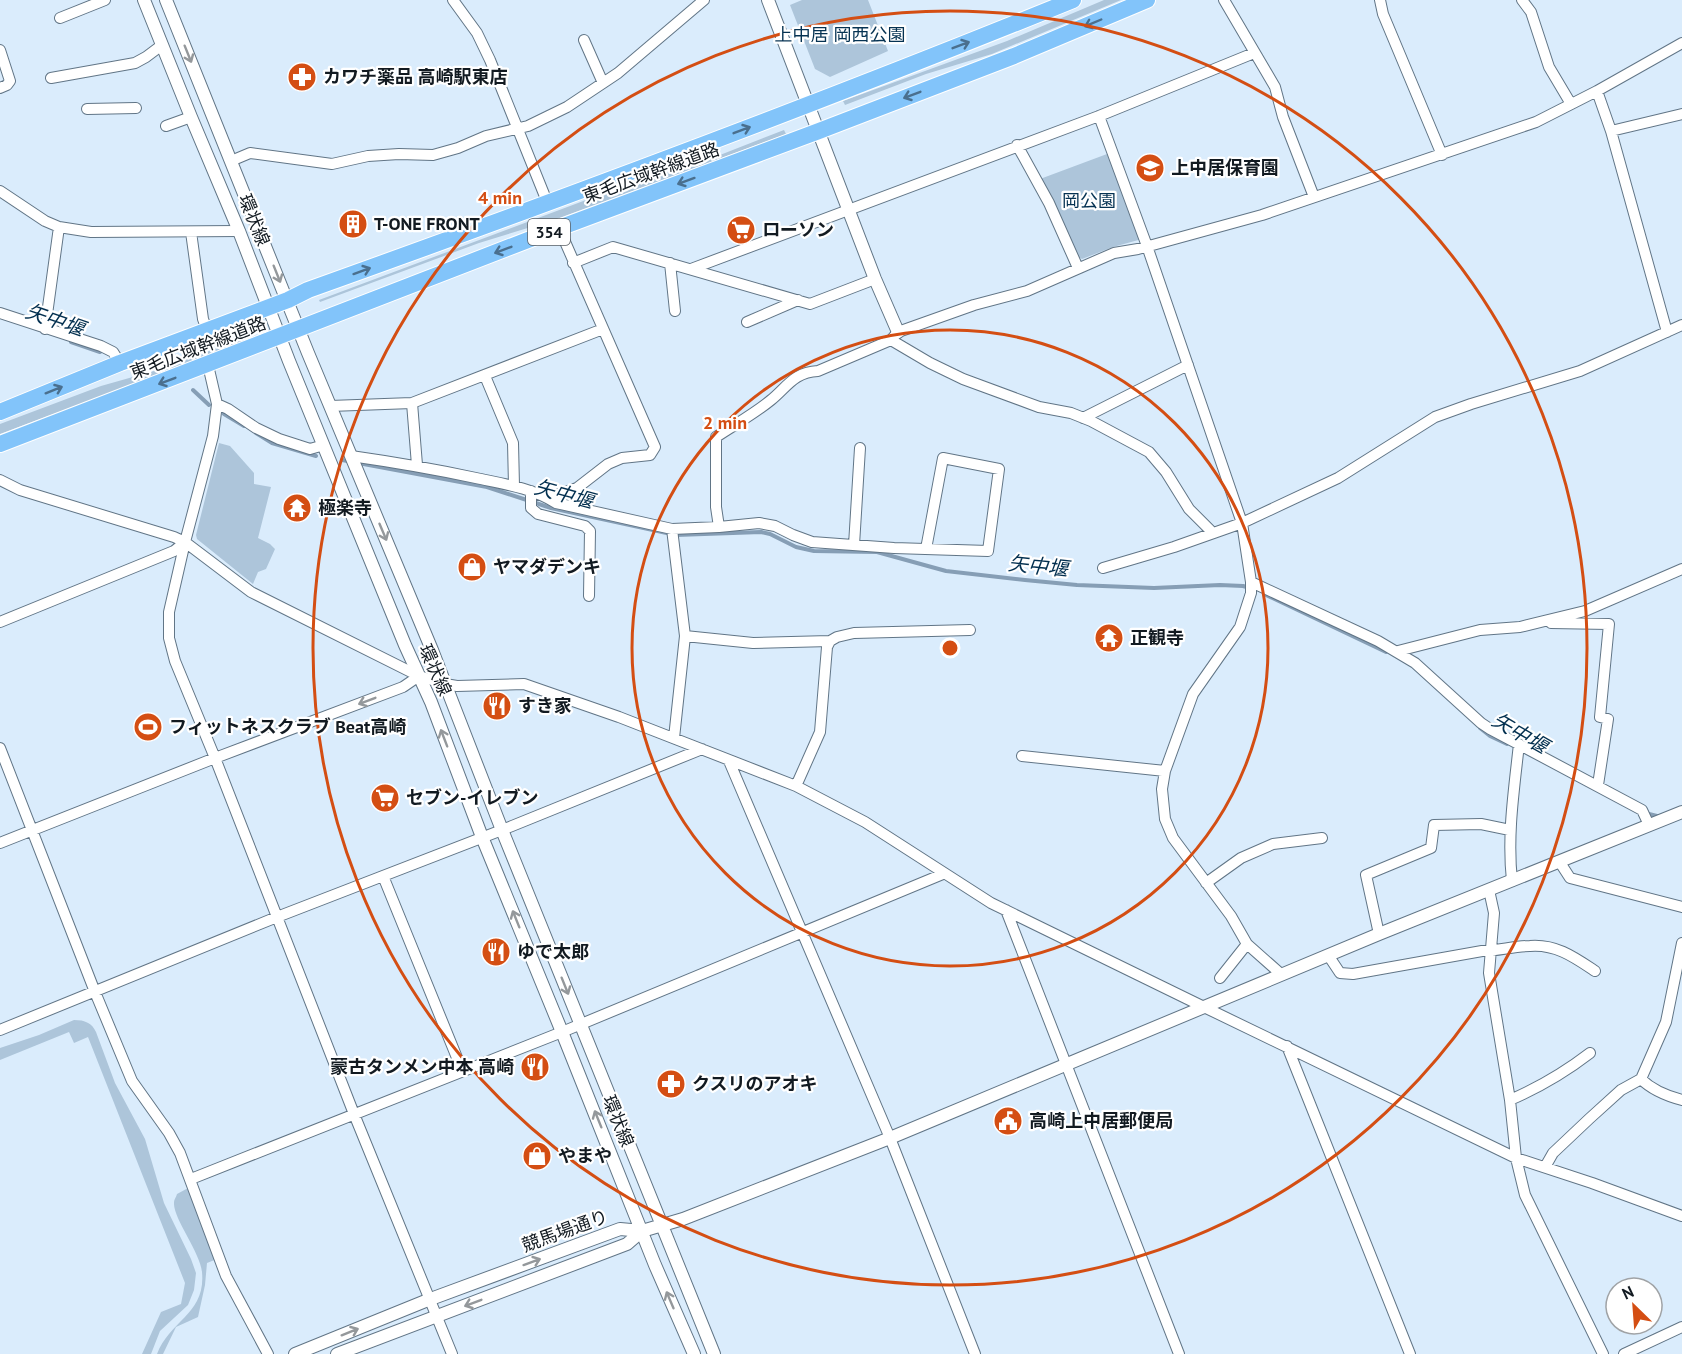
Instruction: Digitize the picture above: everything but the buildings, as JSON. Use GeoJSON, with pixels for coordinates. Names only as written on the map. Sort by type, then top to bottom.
{"type":"FeatureCollection","features":[{"type":"Feature","properties":{"kind":"highway","name":"東毛広域幹線道路"},"geometry":{"type":"LineString","coordinates":[[0,412],[319,286],[548,204],[809,105],[1073,0]]}},
{"type":"Feature","properties":{"kind":"highway","name":"東毛広域幹線道路"},"geometry":{"type":"LineString","coordinates":[[0,444],[1014,56],[1147,0]]}},
{"type":"Feature","properties":{"kind":"street"},"geometry":{"type":"LineString","coordinates":[[60,18],[105,0]]}},
{"type":"Feature","properties":{"kind":"street","name":"環状線"},"geometry":{"type":"LineString","coordinates":[[144,0],[405,645],[431,702],[482,837],[642,1231],[694,1354]]}},
{"type":"Feature","properties":{"kind":"street","name":"環状線"},"geometry":{"type":"LineString","coordinates":[[166,0],[445,684],[714,1354]]}},
{"type":"Feature","properties":{"kind":"street"},"geometry":{"type":"LineString","coordinates":[[453,0],[477,33],[498,78],[548,204]]}},
{"type":"Feature","properties":{"kind":"street"},"geometry":{"type":"LineString","coordinates":[[231,161],[250,153],[332,164],[368,156],[433,155],[458,148],[486,136],[528,126],[567,107],[603,83],[648,49],[704,0]]}},
{"type":"Feature","properties":{"kind":"street"},"geometry":{"type":"LineString","coordinates":[[768,0],[895,336],[930,363],[963,379],[1039,407],[1071,413],[1149,452],[1166,472],[1189,509],[1213,533]]}},
{"type":"Feature","properties":{"kind":"street"},"geometry":{"type":"LineString","coordinates":[[1224,0],[1275,87],[1314,197]]}},
{"type":"Feature","properties":{"kind":"street"},"geometry":{"type":"LineString","coordinates":[[1380,0],[1383,14],[1442,155]]}},
{"type":"Feature","properties":{"kind":"street"},"geometry":{"type":"LineString","coordinates":[[1522,0],[1531,12],[1549,67],[1571,104]]}},
{"type":"Feature","properties":{"kind":"street"},"geometry":{"type":"LineString","coordinates":[[584,40],[603,83]]}},
{"type":"Feature","properties":{"kind":"street"},"geometry":{"type":"LineString","coordinates":[[718,527],[716,437],[771,400],[788,383],[809,371],[818,371],[974,304],[1027,291],[1114,253],[1262,215],[1536,122],[1682,43]]}},
{"type":"Feature","properties":{"kind":"street"},"geometry":{"type":"LineString","coordinates":[[51,78],[135,63],[162,45]]}},
{"type":"Feature","properties":{"kind":"street"},"geometry":{"type":"LineString","coordinates":[[0,50],[10,81],[0,88]]}},
{"type":"Feature","properties":{"kind":"street"},"geometry":{"type":"LineString","coordinates":[[691,269],[1099,116],[1254,53]]}},
{"type":"Feature","properties":{"kind":"street"},"geometry":{"type":"LineString","coordinates":[[1597,91],[1611,131],[1667,332]]}},
{"type":"Feature","properties":{"kind":"street"},"geometry":{"type":"LineString","coordinates":[[87,109],[136,108]]}},
{"type":"Feature","properties":{"kind":"street"},"geometry":{"type":"LineString","coordinates":[[1611,131],[1682,114]]}},
{"type":"Feature","properties":{"kind":"street"},"geometry":{"type":"LineString","coordinates":[[1099,116],[1148,246],[1242,523],[1251,582],[1251,593],[1240,627],[1193,694],[1165,771],[1162,789],[1165,819],[1173,838],[1231,916],[1247,944],[1282,975]]}},
{"type":"Feature","properties":{"kind":"street"},"geometry":{"type":"LineString","coordinates":[[166,126],[191,117]]}},
{"type":"Feature","properties":{"kind":"street"},"geometry":{"type":"LineString","coordinates":[[1017,146],[1049,203],[1078,268]]}},
{"type":"Feature","properties":{"kind":"street"},"geometry":{"type":"LineString","coordinates":[[0,191],[58,227],[91,232],[239,231]]}},
{"type":"Feature","properties":{"kind":"street"},"geometry":{"type":"LineString","coordinates":[[45,329],[58,227]]}},
{"type":"Feature","properties":{"kind":"street"},"geometry":{"type":"LineString","coordinates":[[535,493],[560,494],[577,489],[608,464],[622,458],[650,455],[655,447],[573,263],[560,228]]}},
{"type":"Feature","properties":{"kind":"street"},"geometry":{"type":"LineString","coordinates":[[191,232],[203,319],[207,330]]}},
{"type":"Feature","properties":{"kind":"street"},"geometry":{"type":"LineString","coordinates":[[573,263],[613,247],[810,304],[875,279]]}},
{"type":"Feature","properties":{"kind":"street"},"geometry":{"type":"LineString","coordinates":[[670,263],[675,310]]}},
{"type":"Feature","properties":{"kind":"street"},"geometry":{"type":"LineString","coordinates":[[747,322],[798,300]]}},
{"type":"Feature","properties":{"kind":"street"},"geometry":{"type":"LineString","coordinates":[[0,313],[107,349],[113,352],[120,363]]}},
{"type":"Feature","properties":{"kind":"street"},"geometry":{"type":"LineString","coordinates":[[1103,568],[1174,547],[1242,523],[1338,478],[1435,417],[1580,371],[1682,325]]}},
{"type":"Feature","properties":{"kind":"street"},"geometry":{"type":"LineString","coordinates":[[330,406],[412,403],[603,329]]}},
{"type":"Feature","properties":{"kind":"street"},"geometry":{"type":"LineString","coordinates":[[208,365],[217,404],[213,436],[169,612],[169,638],[175,661],[354,1114],[428,1300],[452,1354]]}},
{"type":"Feature","properties":{"kind":"street"},"geometry":{"type":"LineString","coordinates":[[1083,418],[1188,365]]}},
{"type":"Feature","properties":{"kind":"street"},"geometry":{"type":"LineString","coordinates":[[485,376],[513,442],[514,486]]}},
{"type":"Feature","properties":{"kind":"street"},"geometry":{"type":"LineString","coordinates":[[412,403],[417,465]]}},
{"type":"Feature","properties":{"kind":"street"},"geometry":{"type":"LineString","coordinates":[[217,404],[279,439],[310,448],[324,445]]}},
{"type":"Feature","properties":{"kind":"street"},"geometry":{"type":"LineString","coordinates":[[854,545],[860,448]]}},
{"type":"Feature","properties":{"kind":"street"},"geometry":{"type":"LineString","coordinates":[[351,456],[417,465],[514,486],[556,503],[673,534],[759,523],[775,526],[812,542],[854,545],[926,549],[988,552],[999,469],[944,458],[926,549]]}},
{"type":"Feature","properties":{"kind":"street"},"geometry":{"type":"LineString","coordinates":[[0,480],[20,490],[185,542],[251,592],[419,676],[445,684],[465,686],[524,684],[674,738],[796,786],[865,822],[991,903],[1204,1007],[1516,1158],[1682,1216]]}},
{"type":"Feature","properties":{"kind":"street"},"geometry":{"type":"LineString","coordinates":[[535,493],[531,508],[538,514],[585,526],[590,531],[589,596]]}},
{"type":"Feature","properties":{"kind":"street"},"geometry":{"type":"LineString","coordinates":[[673,534],[685,636],[674,738]]}},
{"type":"Feature","properties":{"kind":"street"},"geometry":{"type":"LineString","coordinates":[[0,622],[174,551],[185,542]]}},
{"type":"Feature","properties":{"kind":"street"},"geometry":{"type":"LineString","coordinates":[[1398,651],[1480,630],[1520,627],[1584,611],[1682,569]]}},
{"type":"Feature","properties":{"kind":"street"},"geometry":{"type":"LineString","coordinates":[[1251,582],[1398,651],[1428,674],[1481,723],[1642,810],[1649,825]]}},
{"type":"Feature","properties":{"kind":"street"},"geometry":{"type":"LineString","coordinates":[[1535,623],[1609,624],[1600,717],[1608,719],[1598,785]]}},
{"type":"Feature","properties":{"kind":"street"},"geometry":{"type":"LineString","coordinates":[[685,636],[753,644],[830,641],[854,633],[970,630]]}},
{"type":"Feature","properties":{"kind":"street"},"geometry":{"type":"LineString","coordinates":[[796,786],[820,732],[824,670],[830,641]]}},
{"type":"Feature","properties":{"kind":"street"},"geometry":{"type":"LineString","coordinates":[[0,843],[403,687],[419,676]]}},
{"type":"Feature","properties":{"kind":"street"},"geometry":{"type":"LineString","coordinates":[[1512,881],[1510,830],[1519,744]]}},
{"type":"Feature","properties":{"kind":"street"},"geometry":{"type":"LineString","coordinates":[[0,748],[132,1081],[169,1133],[180,1153],[226,1276],[268,1354]]}},
{"type":"Feature","properties":{"kind":"street"},"geometry":{"type":"LineString","coordinates":[[0,1030],[277,917],[502,830],[702,749]]}},
{"type":"Feature","properties":{"kind":"street"},"geometry":{"type":"LineString","coordinates":[[1022,756],[1165,771]]}},
{"type":"Feature","properties":{"kind":"street"},"geometry":{"type":"LineString","coordinates":[[729,761],[890,1138],[975,1354]]}},
{"type":"Feature","properties":{"kind":"street"},"geometry":{"type":"LineString","coordinates":[[642,1231],[683,1219],[890,1138],[1378,934],[1682,812]]}},
{"type":"Feature","properties":{"kind":"street"},"geometry":{"type":"LineString","coordinates":[[1378,934],[1366,875],[1431,848],[1434,825],[1481,824],[1510,830]]}},
{"type":"Feature","properties":{"kind":"street"},"geometry":{"type":"LineString","coordinates":[[1206,883],[1241,858],[1273,844],[1290,840],[1322,838]]}},
{"type":"Feature","properties":{"kind":"street"},"geometry":{"type":"LineString","coordinates":[[1559,861],[1570,878],[1682,907]]}},
{"type":"Feature","properties":{"kind":"street"},"geometry":{"type":"LineString","coordinates":[[191,1179],[562,1032],[943,874]]}},
{"type":"Feature","properties":{"kind":"street"},"geometry":{"type":"LineString","coordinates":[[383,876],[462,1070]]}},
{"type":"Feature","properties":{"kind":"street"},"geometry":{"type":"LineString","coordinates":[[1489,890],[1494,913],[1489,973],[1520,1177],[1525,1195],[1603,1354]]}},
{"type":"Feature","properties":{"kind":"street"},"geometry":{"type":"LineString","coordinates":[[1006,910],[1179,1354]]}},
{"type":"Feature","properties":{"kind":"street"},"geometry":{"type":"LineString","coordinates":[[1545,1167],[1552,1153],[1621,1090],[1641,1078],[1666,1022],[1682,943]]}},
{"type":"Feature","properties":{"kind":"street"},"geometry":{"type":"LineString","coordinates":[[1220,978],[1247,944]]}},
{"type":"Feature","properties":{"kind":"street"},"geometry":{"type":"LineString","coordinates":[[1328,956],[1340,973],[1353,975],[1482,951],[1531,945],[1558,949],[1595,971]]}},
{"type":"Feature","properties":{"kind":"street"},"geometry":{"type":"LineString","coordinates":[[1287,1046],[1410,1354]]}},
{"type":"Feature","properties":{"kind":"street"},"geometry":{"type":"LineString","coordinates":[[1510,1100],[1538,1088],[1565,1072],[1590,1053]]}},
{"type":"Feature","properties":{"kind":"street"},"geometry":{"type":"LineString","coordinates":[[1641,1078],[1648,1086],[1682,1100]]}},
{"type":"Feature","properties":{"kind":"street","name":"競馬場通り"},"geometry":{"type":"LineString","coordinates":[[295,1354],[428,1300],[620,1229],[642,1231]]}},
{"type":"Feature","properties":{"kind":"street","name":"競馬場通り"},"geometry":{"type":"LineString","coordinates":[[337,1354],[627,1244],[642,1231]]}},
{"type":"Feature","properties":{"kind":"street"},"geometry":{"type":"LineString","coordinates":[[1624,1354],[1682,1327]]}},
{"type":"Feature","properties":{"kind":"green space","name":"上中居 岡西公園"},"geometry":{"type":"Polygon","coordinates":[[[802,0],[868,0],[888,51],[830,77],[815,69],[790,5],[802,0]]]}},
{"type":"Feature","properties":{"kind":"green space"},"geometry":{"type":"Polygon","coordinates":[[[1104,0],[1121,0],[992,54],[926,74],[845,105],[843,101],[1007,41],[1104,0]]]}},
{"type":"Feature","properties":{"kind":"green space"},"geometry":{"type":"Polygon","coordinates":[[[784,130],[786,134],[554,220],[479,243],[320,302],[319,300],[634,182],[697,164],[784,130]]]}},
{"type":"Feature","properties":{"kind":"green space","name":"岡公園"},"geometry":{"type":"Polygon","coordinates":[[[1107,154],[1142,239],[1082,259],[1077,256],[1040,179],[1107,154]]]}},
{"type":"Feature","properties":{"kind":"green space"},"geometry":{"type":"Polygon","coordinates":[[[244,338],[246,342],[0,434],[0,424],[101,386],[161,369],[244,338]]]}},
{"type":"Feature","properties":{"kind":"green space"},"geometry":{"type":"Polygon","coordinates":[[[219,443],[230,446],[254,473],[254,484],[271,487],[258,538],[275,549],[266,569],[258,572],[253,584],[197,539],[196,535],[219,443]]]}},
{"type":"Feature","properties":{"kind":"green space"},"geometry":{"type":"Polygon","coordinates":[[[74,1020],[88,1023],[96,1032],[115,1083],[145,1139],[164,1203],[196,1273],[194,1290],[188,1305],[160,1331],[151,1354],[142,1354],[161,1312],[181,1304],[185,1283],[88,1037],[74,1043],[69,1032],[0,1060],[0,1048],[74,1020]]]}},
{"type":"Feature","properties":{"kind":"green space"},"geometry":{"type":"Polygon","coordinates":[[[190,1187],[217,1259],[207,1263],[198,1317],[176,1327],[163,1354],[157,1354],[163,1342],[193,1307],[202,1286],[202,1272],[197,1255],[178,1217],[174,1203],[177,1194],[190,1187]]]}},
{"type":"Feature","properties":{"kind":"waterway","name":"矢中堰"},"geometry":{"type":"LineString","coordinates":[[71,342],[100,352]]}},
{"type":"Feature","properties":{"kind":"waterway","name":"矢中堰"},"geometry":{"type":"LineString","coordinates":[[193,390],[209,405]]}},
{"type":"Feature","properties":{"kind":"waterway","name":"矢中堰"},"geometry":{"type":"LineString","coordinates":[[224,414],[244,426]]}},
{"type":"Feature","properties":{"kind":"waterway","name":"矢中堰"},"geometry":{"type":"LineString","coordinates":[[256,433],[272,443],[316,456]]}},
{"type":"Feature","properties":{"kind":"waterway","name":"矢中堰"},"geometry":{"type":"LineString","coordinates":[[342,460],[487,487],[551,508],[676,535],[761,532],[796,547],[814,551],[877,552],[946,571],[1077,585],[1154,588],[1220,585],[1250,588]]}},
{"type":"Feature","properties":{"kind":"waterway","name":"矢中堰"},"geometry":{"type":"LineString","coordinates":[[1266,595],[1386,652]]}},
{"type":"Feature","properties":{"kind":"waterway","name":"矢中堰"},"geometry":{"type":"LineString","coordinates":[[1480,728],[1507,744]]}},
{"type":"Feature","properties":{"kind":"waterway","name":"矢中堰"},"geometry":{"type":"LineString","coordinates":[[1645,813],[1661,817]]}},
{"type":"Feature","properties":{"kind":"place","name":"カワチ薬品 高崎駅東店"},"geometry":{"type":"Point","coordinates":[302,77]}},
{"type":"Feature","properties":{"kind":"place","name":"上中居保育園"},"geometry":{"type":"Point","coordinates":[1150,168]}},
{"type":"Feature","properties":{"kind":"place","name":"T-ONE FRONT"},"geometry":{"type":"Point","coordinates":[353,224]}},
{"type":"Feature","properties":{"kind":"place","name":"ローソン"},"geometry":{"type":"Point","coordinates":[741,230]}},
{"type":"Feature","properties":{"kind":"place","name":"極楽寺"},"geometry":{"type":"Point","coordinates":[297,508]}},
{"type":"Feature","properties":{"kind":"place","name":"ヤマダデンキ"},"geometry":{"type":"Point","coordinates":[472,567]}},
{"type":"Feature","properties":{"kind":"place","name":"正観寺"},"geometry":{"type":"Point","coordinates":[1109,638]}},
{"type":"Feature","properties":{"kind":"place","name":"すき家"},"geometry":{"type":"Point","coordinates":[497,706]}},
{"type":"Feature","properties":{"kind":"place","name":"フィットネスクラブ Beat高崎"},"geometry":{"type":"Point","coordinates":[148,727]}},
{"type":"Feature","properties":{"kind":"place","name":"セブン-イレブン"},"geometry":{"type":"Point","coordinates":[385,798]}},
{"type":"Feature","properties":{"kind":"place","name":"ゆで太郎"},"geometry":{"type":"Point","coordinates":[496,952]}},
{"type":"Feature","properties":{"kind":"place","name":"蒙古タンメン中本 高崎"},"geometry":{"type":"Point","coordinates":[535,1067]}},
{"type":"Feature","properties":{"kind":"place","name":"クスリのアオキ"},"geometry":{"type":"Point","coordinates":[671,1084]}},
{"type":"Feature","properties":{"kind":"place","name":"高崎上中居郵便局"},"geometry":{"type":"Point","coordinates":[1008,1121]}},
{"type":"Feature","properties":{"kind":"place","name":"やまや"},"geometry":{"type":"Point","coordinates":[537,1156]}}]}
